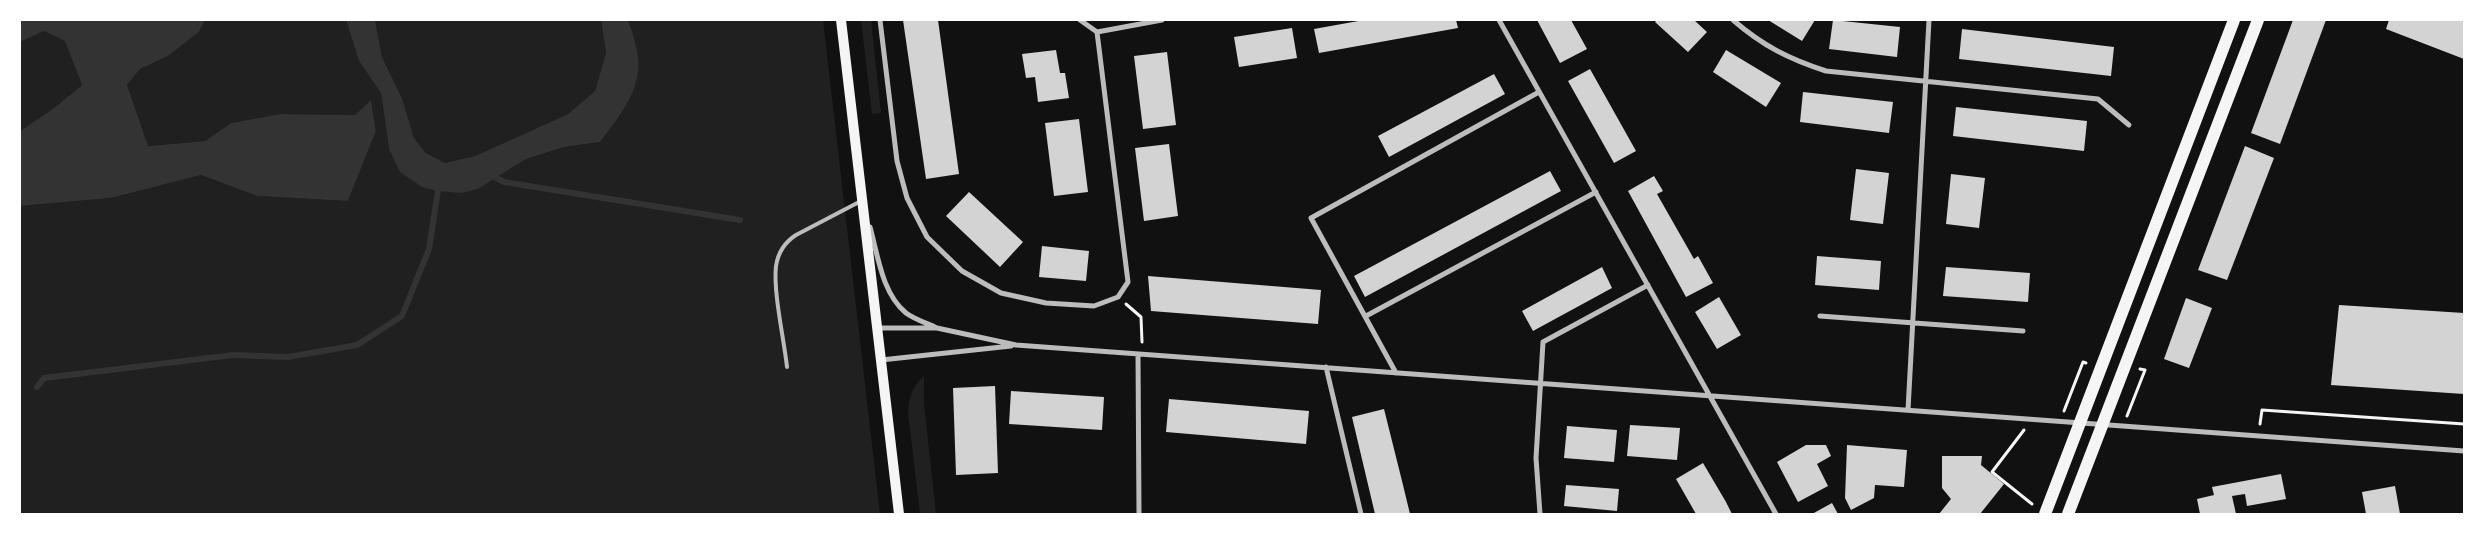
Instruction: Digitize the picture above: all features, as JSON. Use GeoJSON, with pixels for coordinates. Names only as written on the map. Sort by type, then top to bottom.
{"type":"FeatureCollection","features":[{"type":"Feature","properties":{"kind":"main road"},"geometry":{"type":"LineString","coordinates":[[841,20],[900,514]]}},
{"type":"Feature","properties":{"kind":"main road"},"geometry":{"type":"LineString","coordinates":[[2045,514],[2234,20]]}},
{"type":"Feature","properties":{"kind":"main road"},"geometry":{"type":"LineString","coordinates":[[2068,514],[2258,20]]}},
{"type":"Feature","properties":{"kind":"street"},"geometry":{"type":"LineString","coordinates":[[880,20],[897,161],[907,198],[927,237],[962,271],[1001,293],[1046,303],[1094,306],[1118,297],[1128,282],[1097,32]]}},
{"type":"Feature","properties":{"kind":"street"},"geometry":{"type":"LineString","coordinates":[[1080,20],[1097,32],[1162,20]]}},
{"type":"Feature","properties":{"kind":"street"},"geometry":{"type":"LineString","coordinates":[[1499,20],[1776,514]]}},
{"type":"Feature","properties":{"kind":"street"},"geometry":{"type":"LineString","coordinates":[[1734,20],[1755,39],[1790,59],[1826,71],[2098,99],[2129,124]]}},
{"type":"Feature","properties":{"kind":"street"},"geometry":{"type":"LineString","coordinates":[[1908,410],[1929,20]]}},
{"type":"Feature","properties":{"kind":"street"},"geometry":{"type":"LineString","coordinates":[[1396,373],[1312,218],[1540,92]]}},
{"type":"Feature","properties":{"kind":"street"},"geometry":{"type":"LineString","coordinates":[[1366,316],[1596,192]]}},
{"type":"Feature","properties":{"kind":"street"},"geometry":{"type":"LineString","coordinates":[[862,200],[883,278],[892,297],[907,314],[937,328]]}},
{"type":"Feature","properties":{"kind":"street"},"geometry":{"type":"LineString","coordinates":[[1540,514],[1536,458],[1543,342],[1648,285]]}},
{"type":"Feature","properties":{"kind":"street"},"geometry":{"type":"LineString","coordinates":[[1820,316],[2023,331]]}},
{"type":"Feature","properties":{"kind":"street"},"geometry":{"type":"LineString","coordinates":[[878,328],[937,328],[1016,345],[2464,451]]}},
{"type":"Feature","properties":{"kind":"street"},"geometry":{"type":"LineString","coordinates":[[881,360],[1016,345]]}},
{"type":"Feature","properties":{"kind":"street"},"geometry":{"type":"LineString","coordinates":[[1139,514],[1140,354]]}},
{"type":"Feature","properties":{"kind":"street"},"geometry":{"type":"LineString","coordinates":[[1326,368],[1361,514]]}},
{"type":"Feature","properties":{"kind":"lane"},"geometry":{"type":"LineString","coordinates":[[787,367],[776,279],[780,254],[787,241],[796,235],[862,200]]}},
{"type":"Feature","properties":{"kind":"path"},"geometry":{"type":"LineString","coordinates":[[1118,297],[1141,318],[1140,354]]}},
{"type":"Feature","properties":{"kind":"path"},"geometry":{"type":"LineString","coordinates":[[2060,421],[2083,362]]}},
{"type":"Feature","properties":{"kind":"path"},"geometry":{"type":"LineString","coordinates":[[2132,404],[2145,370]]}},
{"type":"Feature","properties":{"kind":"path"},"geometry":{"type":"LineString","coordinates":[[2259,436],[2262,410],[2464,424]]}},
{"type":"Feature","properties":{"kind":"path"},"geometry":{"type":"LineString","coordinates":[[2024,498],[1992,472],[2033,419]]}},
{"type":"Feature","properties":{"kind":"shaded area"},"geometry":{"type":"Polygon","coordinates":[[[20,20],[205,20],[199,32],[168,56],[140,69],[127,85],[148,146],[205,141],[231,123],[280,114],[355,115],[371,100],[376,131],[348,201],[257,196],[201,175],[111,198],[20,206],[20,131],[54,108],[82,85],[65,41],[44,31],[20,42],[20,20]]]}},
{"type":"Feature","properties":{"kind":"shaded area"},"geometry":{"type":"Polygon","coordinates":[[[205,20],[346,20],[359,61],[381,93],[389,149],[462,193],[478,189],[526,159],[565,147],[600,142],[636,45],[628,20],[823,20],[880,514],[20,514],[20,206],[111,198],[201,175],[257,196],[348,201],[376,131],[371,100],[355,115],[280,114],[231,123],[205,141],[147,146],[127,85],[140,69],[168,56],[199,32],[205,20]]]}},
{"type":"Feature","properties":{"kind":"shaded area"},"geometry":{"type":"Polygon","coordinates":[[[346,20],[375,20],[382,57],[402,98],[414,138],[426,153],[445,163],[475,156],[568,114],[595,91],[606,53],[601,20],[628,20],[638,56],[637,78],[627,104],[600,142],[565,147],[526,159],[478,189],[462,193],[438,191],[422,187],[400,172],[389,149],[381,93],[359,61],[346,20]]]}},
{"type":"Feature","properties":{"kind":"shaded area"},"geometry":{"type":"Polygon","coordinates":[[[375,20],[601,20],[606,53],[595,91],[568,114],[475,156],[445,163],[426,153],[414,138],[402,98],[382,57],[375,20]]]}},
{"type":"Feature","properties":{"kind":"shaded area"},"geometry":{"type":"Polygon","coordinates":[[[861,20],[871,20],[881,113],[872,114],[861,20]]]}},
{"type":"Feature","properties":{"kind":"shaded area"},"geometry":{"type":"Polygon","coordinates":[[[44,31],[66,41],[82,85],[54,108],[20,131],[20,42],[44,31]]]}},
{"type":"Feature","properties":{"kind":"shaded area"},"geometry":{"type":"Polygon","coordinates":[[[924,376],[924,404],[936,514],[920,514],[908,413],[912,392],[924,376]]]}},
{"type":"Feature","properties":{"kind":"building"},"geometry":{"type":"Polygon","coordinates":[[[903,20],[938,20],[959,174],[926,179],[903,20]]]}},
{"type":"Feature","properties":{"kind":"building"},"geometry":{"type":"Polygon","coordinates":[[[1364,20],[1456,20],[1458,28],[1319,53],[1314,29],[1364,20]]]}},
{"type":"Feature","properties":{"kind":"building"},"geometry":{"type":"Polygon","coordinates":[[[1537,20],[1571,20],[1587,49],[1560,63],[1537,20]]]}},
{"type":"Feature","properties":{"kind":"building"},"geometry":{"type":"Polygon","coordinates":[[[1657,20],[1694,20],[1707,32],[1688,52],[1655,22],[1657,20]]]}},
{"type":"Feature","properties":{"kind":"building"},"geometry":{"type":"Polygon","coordinates":[[[1768,20],[1815,20],[1802,41],[1768,20]]]}},
{"type":"Feature","properties":{"kind":"building"},"geometry":{"type":"Polygon","coordinates":[[[1833,20],[1900,27],[1897,57],[1829,49],[1833,20]]]}},
{"type":"Feature","properties":{"kind":"building"},"geometry":{"type":"Polygon","coordinates":[[[2293,20],[2326,20],[2280,144],[2251,133],[2293,20]]]}},
{"type":"Feature","properties":{"kind":"building"},"geometry":{"type":"Polygon","coordinates":[[[2389,20],[2464,20],[2464,59],[2386,29],[2389,20]]]}},
{"type":"Feature","properties":{"kind":"building"},"geometry":{"type":"Polygon","coordinates":[[[1292,28],[1297,58],[1239,67],[1234,37],[1292,28]]]}},
{"type":"Feature","properties":{"kind":"building"},"geometry":{"type":"Polygon","coordinates":[[[1962,29],[2114,47],[2111,76],[1959,59],[1962,29]]]}},
{"type":"Feature","properties":{"kind":"building"},"geometry":{"type":"Polygon","coordinates":[[[1056,50],[1060,73],[1065,73],[1069,98],[1038,102],[1035,77],[1026,78],[1022,54],[1056,50]]]}},
{"type":"Feature","properties":{"kind":"building"},"geometry":{"type":"Polygon","coordinates":[[[1726,50],[1781,83],[1766,107],[1713,72],[1726,50]]]}},
{"type":"Feature","properties":{"kind":"building"},"geometry":{"type":"Polygon","coordinates":[[[1167,52],[1176,125],[1143,129],[1134,56],[1167,52]]]}},
{"type":"Feature","properties":{"kind":"building"},"geometry":{"type":"Polygon","coordinates":[[[1590,69],[1636,151],[1614,163],[1568,81],[1590,69]]]}},
{"type":"Feature","properties":{"kind":"building"},"geometry":{"type":"Polygon","coordinates":[[[1494,74],[1505,94],[1389,157],[1378,136],[1494,74]]]}},
{"type":"Feature","properties":{"kind":"building"},"geometry":{"type":"Polygon","coordinates":[[[1803,92],[1893,102],[1889,133],[1800,122],[1803,92]]]}},
{"type":"Feature","properties":{"kind":"building"},"geometry":{"type":"Polygon","coordinates":[[[1956,107],[2087,121],[2084,151],[1953,136],[1956,107]]]}},
{"type":"Feature","properties":{"kind":"building"},"geometry":{"type":"Polygon","coordinates":[[[1079,119],[1088,192],[1054,196],[1045,123],[1079,119]]]}},
{"type":"Feature","properties":{"kind":"building"},"geometry":{"type":"Polygon","coordinates":[[[1169,144],[1178,216],[1144,221],[1135,148],[1169,144]]]}},
{"type":"Feature","properties":{"kind":"building"},"geometry":{"type":"Polygon","coordinates":[[[2245,146],[2274,158],[2227,280],[2198,270],[2245,146]]]}},
{"type":"Feature","properties":{"kind":"building"},"geometry":{"type":"Polygon","coordinates":[[[1856,169],[1889,173],[1883,224],[1850,220],[1856,169]]]}},
{"type":"Feature","properties":{"kind":"building"},"geometry":{"type":"Polygon","coordinates":[[[1550,171],[1561,191],[1365,297],[1354,276],[1550,171]]]}},
{"type":"Feature","properties":{"kind":"building"},"geometry":{"type":"Polygon","coordinates":[[[1951,174],[1985,178],[1979,228],[1946,224],[1951,174]]]}},
{"type":"Feature","properties":{"kind":"building"},"geometry":{"type":"Polygon","coordinates":[[[1654,176],[1663,191],[1657,194],[1694,259],[1698,256],[1713,283],[1686,297],[1628,191],[1654,176]]]}},
{"type":"Feature","properties":{"kind":"building"},"geometry":{"type":"Polygon","coordinates":[[[969,192],[1023,242],[1000,267],[946,216],[969,192]]]}},
{"type":"Feature","properties":{"kind":"building"},"geometry":{"type":"Polygon","coordinates":[[[1042,246],[1089,251],[1086,281],[1039,277],[1042,246]]]}},
{"type":"Feature","properties":{"kind":"building"},"geometry":{"type":"Polygon","coordinates":[[[1817,256],[1881,261],[1879,290],[1815,285],[1817,256]]]}},
{"type":"Feature","properties":{"kind":"building"},"geometry":{"type":"Polygon","coordinates":[[[1602,267],[1612,288],[1533,331],[1522,311],[1602,267]]]}},
{"type":"Feature","properties":{"kind":"building"},"geometry":{"type":"Polygon","coordinates":[[[1946,267],[2030,273],[2028,302],[1943,296],[1946,267]]]}},
{"type":"Feature","properties":{"kind":"building"},"geometry":{"type":"Polygon","coordinates":[[[1148,276],[1321,290],[1318,324],[1151,311],[1148,276]]]}},
{"type":"Feature","properties":{"kind":"building"},"geometry":{"type":"Polygon","coordinates":[[[1719,297],[1741,335],[1717,349],[1695,312],[1719,297]]]}},
{"type":"Feature","properties":{"kind":"building"},"geometry":{"type":"Polygon","coordinates":[[[2186,298],[2212,308],[2189,368],[2164,359],[2186,298]]]}},
{"type":"Feature","properties":{"kind":"building"},"geometry":{"type":"Polygon","coordinates":[[[2339,305],[2464,313],[2464,394],[2331,385],[2339,305]]]}},
{"type":"Feature","properties":{"kind":"building"},"geometry":{"type":"Polygon","coordinates":[[[995,386],[998,473],[956,475],[953,388],[995,386]]]}},
{"type":"Feature","properties":{"kind":"building"},"geometry":{"type":"Polygon","coordinates":[[[1011,391],[1104,397],[1102,430],[1009,424],[1011,391]]]}},
{"type":"Feature","properties":{"kind":"building"},"geometry":{"type":"Polygon","coordinates":[[[1169,399],[1309,411],[1306,444],[1166,432],[1169,399]]]}},
{"type":"Feature","properties":{"kind":"building"},"geometry":{"type":"Polygon","coordinates":[[[1384,409],[1410,514],[1375,514],[1352,417],[1384,409]]]}},
{"type":"Feature","properties":{"kind":"building"},"geometry":{"type":"Polygon","coordinates":[[[1630,425],[1680,428],[1677,460],[1627,456],[1630,425]]]}},
{"type":"Feature","properties":{"kind":"building"},"geometry":{"type":"Polygon","coordinates":[[[1567,426],[1617,430],[1614,462],[1564,458],[1567,426]]]}},
{"type":"Feature","properties":{"kind":"building"},"geometry":{"type":"Polygon","coordinates":[[[1806,445],[1826,445],[1831,456],[1817,464],[1828,486],[1798,502],[1777,462],[1806,445]]]}},
{"type":"Feature","properties":{"kind":"building"},"geometry":{"type":"Polygon","coordinates":[[[1847,445],[1907,450],[1904,487],[1875,485],[1874,498],[1851,510],[1845,498],[1847,445]]]}},
{"type":"Feature","properties":{"kind":"building"},"geometry":{"type":"Polygon","coordinates":[[[1942,456],[1982,456],[1981,465],[2004,484],[1980,514],[1939,514],[1951,499],[1942,488],[1942,456]]]}},
{"type":"Feature","properties":{"kind":"building"},"geometry":{"type":"Polygon","coordinates":[[[1703,463],[1732,514],[1696,514],[1676,479],[1703,463]]]}},
{"type":"Feature","properties":{"kind":"building"},"geometry":{"type":"Polygon","coordinates":[[[2281,474],[2286,499],[2247,506],[2245,494],[2232,496],[2236,514],[2200,514],[2197,499],[2214,495],[2212,487],[2281,474]]]}},
{"type":"Feature","properties":{"kind":"building"},"geometry":{"type":"Polygon","coordinates":[[[1566,485],[1619,489],[1617,511],[1564,506],[1566,485]]]}},
{"type":"Feature","properties":{"kind":"building"},"geometry":{"type":"Polygon","coordinates":[[[2395,486],[2400,514],[2366,514],[2362,492],[2395,486]]]}},
{"type":"Feature","properties":{"kind":"building"},"geometry":{"type":"Polygon","coordinates":[[[1832,503],[1838,514],[1812,514],[1832,503]]]}},
{"type":"Feature","properties":{"kind":"waterway"},"geometry":{"type":"LineString","coordinates":[[491,175],[504,182],[740,220]]}},
{"type":"Feature","properties":{"kind":"waterway"},"geometry":{"type":"LineString","coordinates":[[37,387],[44,378],[233,355],[288,357],[357,345],[402,316],[429,249],[439,184]]}}]}
